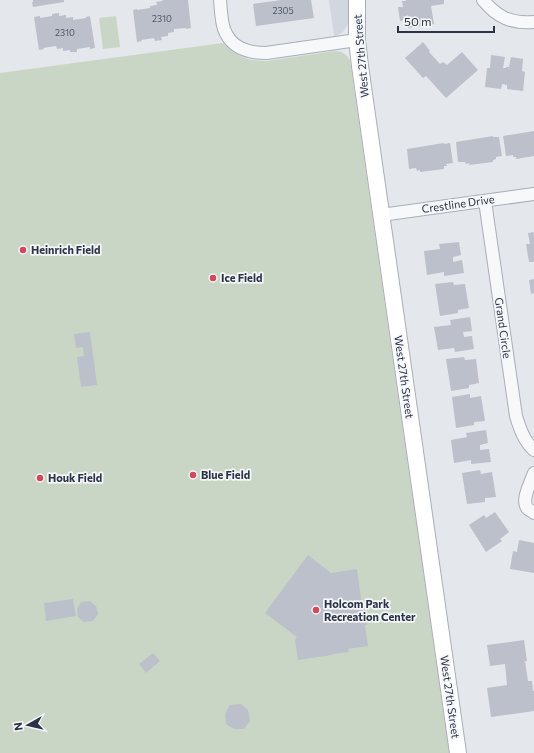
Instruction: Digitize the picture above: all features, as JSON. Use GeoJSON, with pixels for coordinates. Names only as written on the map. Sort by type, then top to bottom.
{"type":"FeatureCollection","features":[{"type":"Feature","properties":{"kind":"street"},"geometry":{"type":"LineString","coordinates":[[220,0],[224,29],[236,46],[245,51],[266,53],[357,40]]}},
{"type":"Feature","properties":{"kind":"street","name":"West 27th Street"},"geometry":{"type":"LineString","coordinates":[[357,0],[357,40],[360,66],[458,753]]}},
{"type":"Feature","properties":{"kind":"street"},"geometry":{"type":"LineString","coordinates":[[483,0],[490,9],[500,16],[512,21],[525,23],[534,22]]}},
{"type":"Feature","properties":{"kind":"street","name":"Crestline Drive"},"geometry":{"type":"LineString","coordinates":[[381,215],[534,194]]}},
{"type":"Feature","properties":{"kind":"street","name":"Grand Circle"},"geometry":{"type":"LineString","coordinates":[[485,201],[516,416],[522,434],[534,450]]}},
{"type":"Feature","properties":{"kind":"street"},"geometry":{"type":"LineString","coordinates":[[534,473],[525,497],[525,503],[528,509],[534,513]]}},
{"type":"Feature","properties":{"kind":"shaded area"},"geometry":{"type":"Polygon","coordinates":[[[329,0],[349,0],[348,24],[343,32],[334,36],[329,0]]]}},
{"type":"Feature","properties":{"kind":"green space"},"geometry":{"type":"Polygon","coordinates":[[[116,16],[120,47],[103,49],[99,18],[116,16]]]}},
{"type":"Feature","properties":{"kind":"green space"},"geometry":{"type":"Polygon","coordinates":[[[223,43],[238,55],[254,60],[267,61],[335,51],[344,53],[350,60],[449,753],[0,753],[0,73],[223,43]]]}},
{"type":"Feature","properties":{"kind":"building"},"geometry":{"type":"Polygon","coordinates":[[[33,0],[64,0],[64,2],[33,7],[33,0]]]}},
{"type":"Feature","properties":{"kind":"building"},"geometry":{"type":"Polygon","coordinates":[[[162,0],[188,0],[191,28],[174,29],[174,32],[168,33],[168,36],[161,37],[162,40],[155,41],[154,38],[137,42],[133,10],[150,8],[150,6],[157,5],[156,2],[163,1],[162,0]]]}},
{"type":"Feature","properties":{"kind":"building"},"geometry":{"type":"Polygon","coordinates":[[[281,0],[311,0],[314,18],[256,26],[253,4],[281,0]]]}},
{"type":"Feature","properties":{"kind":"building"},"geometry":{"type":"Polygon","coordinates":[[[444,0],[444,4],[431,6],[434,24],[408,28],[407,20],[400,21],[398,7],[403,7],[402,1],[444,0]]]}},
{"type":"Feature","properties":{"kind":"building"},"geometry":{"type":"Polygon","coordinates":[[[59,13],[59,16],[66,15],[66,18],[73,17],[73,20],[90,16],[95,48],[90,49],[90,47],[77,49],[77,52],[70,52],[70,50],[63,51],[63,48],[57,49],[56,46],[39,50],[34,17],[40,16],[40,18],[59,13]]]}},
{"type":"Feature","properties":{"kind":"building"},"geometry":{"type":"Polygon","coordinates":[[[423,42],[430,51],[429,52],[440,64],[443,62],[447,65],[462,52],[478,70],[446,98],[426,76],[423,78],[405,58],[423,42]]]}},
{"type":"Feature","properties":{"kind":"building"},"geometry":{"type":"Polygon","coordinates":[[[491,55],[505,57],[503,68],[509,67],[511,57],[523,59],[522,71],[525,72],[523,91],[507,89],[507,85],[502,84],[501,89],[485,87],[487,68],[490,68],[491,55]]]}},
{"type":"Feature","properties":{"kind":"building"},"geometry":{"type":"Polygon","coordinates":[[[534,131],[534,156],[516,159],[513,155],[506,156],[503,136],[534,131]]]}},
{"type":"Feature","properties":{"kind":"building"},"geometry":{"type":"Polygon","coordinates":[[[493,136],[499,137],[502,156],[496,157],[493,162],[469,165],[469,163],[466,164],[465,162],[458,162],[456,142],[493,136]]]}},
{"type":"Feature","properties":{"kind":"building"},"geometry":{"type":"Polygon","coordinates":[[[450,143],[453,163],[446,164],[447,166],[444,166],[444,169],[420,172],[420,170],[417,171],[416,168],[409,169],[407,149],[450,143]]]}},
{"type":"Feature","properties":{"kind":"building"},"geometry":{"type":"Polygon","coordinates":[[[534,232],[534,262],[529,262],[526,244],[530,244],[528,233],[534,232]]]}},
{"type":"Feature","properties":{"kind":"building"},"geometry":{"type":"Polygon","coordinates":[[[459,242],[461,255],[453,257],[453,262],[462,260],[464,273],[444,276],[444,272],[427,275],[424,251],[440,249],[439,244],[459,242]]]}},
{"type":"Feature","properties":{"kind":"building"},"geometry":{"type":"Polygon","coordinates":[[[534,279],[534,293],[531,294],[529,280],[534,279]]]}},
{"type":"Feature","properties":{"kind":"building"},"geometry":{"type":"Polygon","coordinates":[[[453,282],[454,285],[465,284],[469,308],[458,310],[458,313],[440,316],[435,284],[453,282]]]}},
{"type":"Feature","properties":{"kind":"building"},"geometry":{"type":"Polygon","coordinates":[[[470,317],[472,331],[463,332],[464,337],[472,336],[474,349],[455,352],[454,348],[438,350],[434,327],[451,325],[450,320],[470,317]]]}},
{"type":"Feature","properties":{"kind":"building"},"geometry":{"type":"Polygon","coordinates":[[[90,332],[97,385],[81,387],[77,357],[84,356],[83,347],[76,348],[74,334],[90,332]]]}},
{"type":"Feature","properties":{"kind":"building"},"geometry":{"type":"Polygon","coordinates":[[[464,357],[465,360],[476,359],[479,383],[469,385],[469,388],[451,391],[446,359],[464,357]]]}},
{"type":"Feature","properties":{"kind":"building"},"geometry":{"type":"Polygon","coordinates":[[[470,394],[470,398],[481,396],[485,421],[474,422],[474,425],[456,428],[452,397],[470,394]]]}},
{"type":"Feature","properties":{"kind":"building"},"geometry":{"type":"Polygon","coordinates":[[[486,430],[488,443],[480,445],[480,450],[489,449],[491,462],[471,464],[471,460],[454,463],[451,440],[467,437],[466,433],[486,430]]]}},
{"type":"Feature","properties":{"kind":"building"},"geometry":{"type":"Polygon","coordinates":[[[480,470],[481,474],[492,472],[496,497],[485,498],[485,502],[467,504],[462,473],[480,470]]]}},
{"type":"Feature","properties":{"kind":"building"},"geometry":{"type":"Polygon","coordinates":[[[495,512],[509,532],[500,539],[502,541],[486,552],[469,525],[484,515],[486,518],[495,512]]]}},
{"type":"Feature","properties":{"kind":"building"},"geometry":{"type":"Polygon","coordinates":[[[519,540],[534,543],[534,573],[510,569],[513,551],[517,552],[519,540]]]}},
{"type":"Feature","properties":{"kind":"building","name":"Holcom Park Recreation Center"},"geometry":{"type":"Polygon","coordinates":[[[308,555],[331,573],[357,569],[362,607],[365,607],[367,625],[365,625],[368,646],[348,649],[349,652],[298,660],[295,640],[297,637],[265,613],[308,555]]]}},
{"type":"Feature","properties":{"kind":"building"},"geometry":{"type":"Polygon","coordinates":[[[73,599],[76,616],[46,621],[44,603],[73,599]]]}},
{"type":"Feature","properties":{"kind":"building"},"geometry":{"type":"Polygon","coordinates":[[[90,601],[96,606],[98,614],[93,621],[84,622],[78,617],[77,609],[81,602],[90,601]]]}},
{"type":"Feature","properties":{"kind":"building"},"geometry":{"type":"Polygon","coordinates":[[[524,640],[528,681],[532,681],[534,691],[534,711],[491,717],[487,688],[507,685],[505,664],[490,666],[487,645],[524,640]]]}},
{"type":"Feature","properties":{"kind":"building"},"geometry":{"type":"Polygon","coordinates":[[[153,653],[160,661],[146,673],[139,664],[153,653]]]}},
{"type":"Feature","properties":{"kind":"building"},"geometry":{"type":"Polygon","coordinates":[[[241,704],[248,710],[250,721],[244,729],[234,729],[226,724],[225,714],[230,705],[241,704]]]}},
{"type":"Feature","properties":{"kind":"place","name":"Heinrich Field"},"geometry":{"type":"Point","coordinates":[23,250]}},
{"type":"Feature","properties":{"kind":"place","name":"Ice Field"},"geometry":{"type":"Point","coordinates":[213,278]}},
{"type":"Feature","properties":{"kind":"place","name":"Blue Field"},"geometry":{"type":"Point","coordinates":[193,475]}},
{"type":"Feature","properties":{"kind":"place","name":"Houk Field"},"geometry":{"type":"Point","coordinates":[40,478]}},
{"type":"Feature","properties":{"kind":"place","name":"Holcom Park Recreation Center"},"geometry":{"type":"Point","coordinates":[316,610]}}]}
